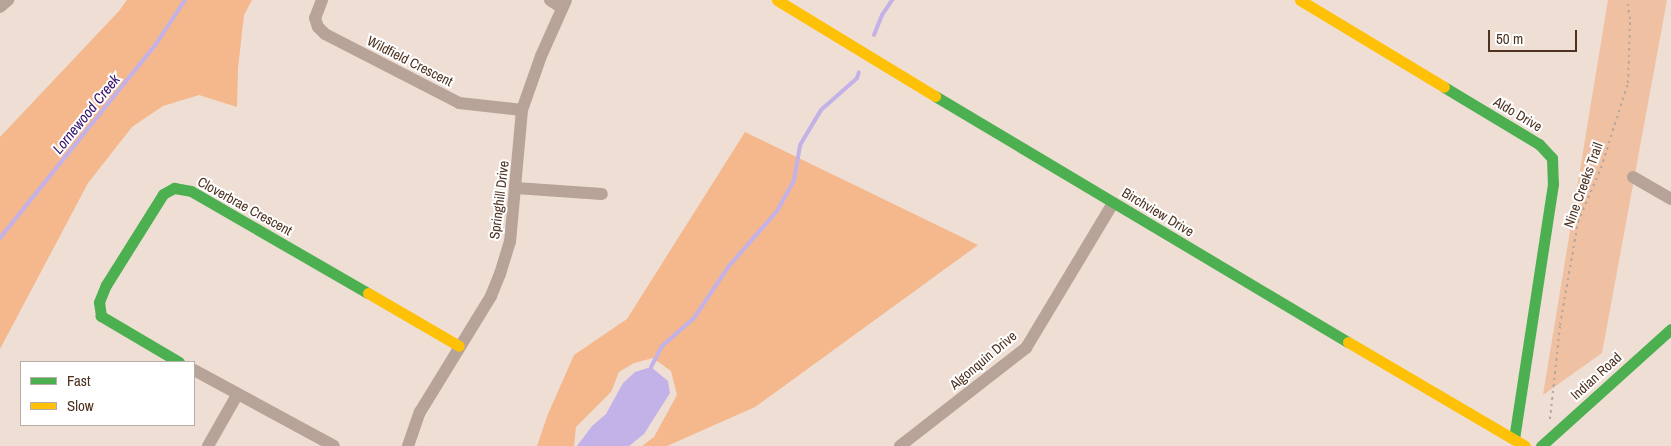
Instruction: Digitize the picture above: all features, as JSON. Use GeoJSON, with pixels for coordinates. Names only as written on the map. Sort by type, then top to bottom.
{"type":"FeatureCollection","features":[{"type":"Feature","properties":{"kind":"street"},"geometry":{"type":"LineString","coordinates":[[0,7],[8,0]]}},
{"type":"Feature","properties":{"kind":"street","name":"Wildfield Crescent"},"geometry":{"type":"LineString","coordinates":[[322,0],[315,18],[318,27],[325,34],[458,102],[522,110]]}},
{"type":"Feature","properties":{"kind":"street"},"geometry":{"type":"LineString","coordinates":[[550,0],[564,4]]}},
{"type":"Feature","properties":{"kind":"street","name":"Birchview Drive"},"geometry":{"type":"LineString","coordinates":[[777,0],[1113,203],[1525,446]]}},
{"type":"Feature","properties":{"kind":"street","name":"Aldo Drive"},"geometry":{"type":"LineString","coordinates":[[1300,0],[1539,144],[1552,158],[1553,184],[1514,439]]}},
{"type":"Feature","properties":{"kind":"street","name":"Springhill Drive"},"geometry":{"type":"LineString","coordinates":[[408,446],[420,412],[490,296],[500,274],[510,242],[522,110],[564,4]]}},
{"type":"Feature","properties":{"kind":"street"},"geometry":{"type":"LineString","coordinates":[[1633,177],[1671,199]]}},
{"type":"Feature","properties":{"kind":"street","name":"Cloverbrae Crescent"},"geometry":{"type":"LineString","coordinates":[[177,361],[100,316],[99,302],[106,285],[163,194],[174,188],[191,191],[459,346]]}},
{"type":"Feature","properties":{"kind":"street"},"geometry":{"type":"LineString","coordinates":[[516,188],[602,194]]}},
{"type":"Feature","properties":{"kind":"street","name":"Algonquin Drive"},"geometry":{"type":"LineString","coordinates":[[900,446],[1026,348],[1113,203]]}},
{"type":"Feature","properties":{"kind":"street","name":"Indian Road"},"geometry":{"type":"LineString","coordinates":[[1545,442],[1671,329]]}},
{"type":"Feature","properties":{"kind":"street"},"geometry":{"type":"LineString","coordinates":[[195,371],[334,446]]}},
{"type":"Feature","properties":{"kind":"street"},"geometry":{"type":"LineString","coordinates":[[208,446],[237,395]]}},
{"type":"Feature","properties":{"kind":"path","name":"Nine Creeks Trail"},"geometry":{"type":"LineString","coordinates":[[1545,442],[1550,418],[1560,325],[1578,222],[1601,168],[1628,84],[1630,19],[1627,0]]}},
{"type":"Feature","properties":{"kind":"shaded area"},"geometry":{"type":"Polygon","coordinates":[[[127,0],[252,0],[244,15],[238,68],[237,107],[199,95],[163,106],[132,127],[88,183],[0,349],[0,137],[119,11],[127,0]]]}},
{"type":"Feature","properties":{"kind":"shaded area"},"geometry":{"type":"Polygon","coordinates":[[[1608,0],[1667,0],[1602,353],[1543,395],[1608,0]]]}},
{"type":"Feature","properties":{"kind":"shaded area"},"geometry":{"type":"Polygon","coordinates":[[[745,132],[978,245],[755,407],[667,446],[642,446],[654,437],[677,395],[671,371],[653,358],[634,363],[619,372],[611,392],[576,427],[574,446],[537,446],[548,414],[574,355],[627,319],[745,132]]]}},
{"type":"Feature","properties":{"kind":"shaded area"},"geometry":{"type":"Polygon","coordinates":[[[651,367],[668,381],[670,393],[644,434],[629,446],[577,446],[592,426],[606,414],[623,383],[635,372],[651,367]]]}},
{"type":"Feature","properties":{"kind":"waterway","name":"Lornewood Creek"},"geometry":{"type":"LineString","coordinates":[[0,238],[156,44],[185,0]]}},
{"type":"Feature","properties":{"kind":"waterway"},"geometry":{"type":"LineString","coordinates":[[874,35],[882,15],[892,0]]}},
{"type":"Feature","properties":{"kind":"waterway"},"geometry":{"type":"LineString","coordinates":[[651,367],[662,346],[694,318],[729,266],[777,211],[794,180],[800,145],[821,110],[857,78],[859,72]]}},
{"type":"Feature","properties":{"kind":"traffic: fast"},"geometry":{"type":"LineString","coordinates":[[1444,87],[1539,144],[1552,158],[1553,184],[1514,439]]}},
{"type":"Feature","properties":{"kind":"traffic: fast"},"geometry":{"type":"LineString","coordinates":[[935,96],[1348,342]]}},
{"type":"Feature","properties":{"kind":"traffic: fast"},"geometry":{"type":"LineString","coordinates":[[177,361],[101,316],[99,302],[106,285],[163,194],[174,188],[191,191],[368,293]]}},
{"type":"Feature","properties":{"kind":"traffic: fast"},"geometry":{"type":"LineString","coordinates":[[1541,446],[1671,329]]}},
{"type":"Feature","properties":{"kind":"traffic: slow"},"geometry":{"type":"LineString","coordinates":[[777,0],[935,96]]}},
{"type":"Feature","properties":{"kind":"traffic: slow"},"geometry":{"type":"LineString","coordinates":[[1300,0],[1444,87]]}},
{"type":"Feature","properties":{"kind":"traffic: slow"},"geometry":{"type":"LineString","coordinates":[[368,293],[459,346]]}},
{"type":"Feature","properties":{"kind":"traffic: slow"},"geometry":{"type":"LineString","coordinates":[[1348,342],[1525,446]]}}]}
